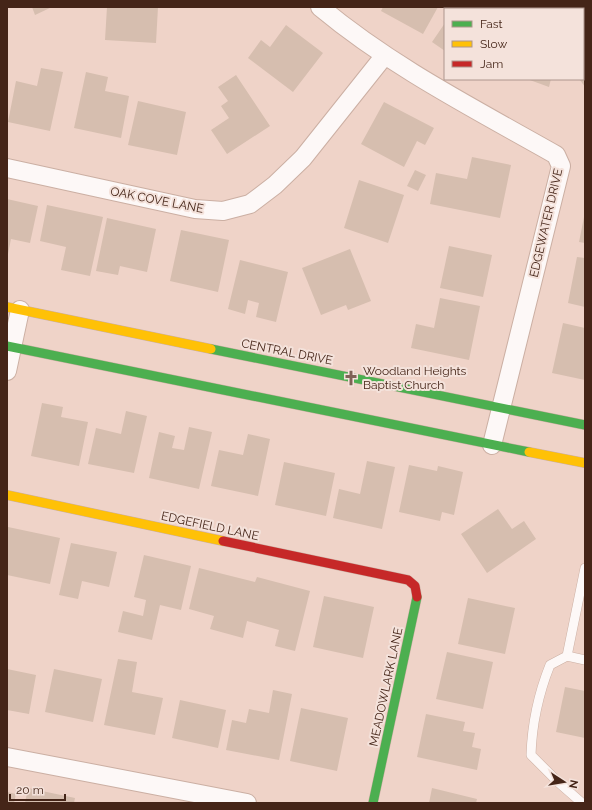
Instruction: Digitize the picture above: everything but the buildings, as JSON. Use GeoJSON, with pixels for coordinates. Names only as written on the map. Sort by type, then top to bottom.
{"type":"FeatureCollection","features":[{"type":"Feature","properties":{"kind":"main road","name":"CENTRAL DRIVE"},"geometry":{"type":"LineString","coordinates":[[14,309],[585,425]]}},
{"type":"Feature","properties":{"kind":"main road"},"geometry":{"type":"LineString","coordinates":[[10,347],[585,463]]}},
{"type":"Feature","properties":{"kind":"main road","name":"EDGEFIELD LANE"},"geometry":{"type":"LineString","coordinates":[[7,496],[408,580]]}},
{"type":"Feature","properties":{"kind":"main road","name":"MEADOWLARK LANE"},"geometry":{"type":"LineString","coordinates":[[374,803],[417,599],[417,589],[413,583],[408,580]]}},
{"type":"Feature","properties":{"kind":"street","name":"EDGEWATER DRIVE"},"geometry":{"type":"LineString","coordinates":[[320,7],[341,24],[417,76],[556,155],[561,166],[492,445]]}},
{"type":"Feature","properties":{"kind":"street","name":"OAK COVE LANE"},"geometry":{"type":"LineString","coordinates":[[7,168],[194,209],[223,211],[250,204],[274,185],[303,158],[385,55]]}},
{"type":"Feature","properties":{"kind":"street"},"geometry":{"type":"LineString","coordinates":[[7,372],[14,309]]}},
{"type":"Feature","properties":{"kind":"street"},"geometry":{"type":"LineString","coordinates":[[7,757],[247,803]]}},
{"type":"Feature","properties":{"kind":"lane"},"geometry":{"type":"LineString","coordinates":[[567,656],[585,568]]}},
{"type":"Feature","properties":{"kind":"lane"},"geometry":{"type":"LineString","coordinates":[[582,803],[558,782],[531,754],[532,732],[544,682],[550,665],[567,656],[585,660]]}},
{"type":"Feature","properties":{"kind":"traffic: fast"},"geometry":{"type":"LineString","coordinates":[[7,346],[529,452]]}},
{"type":"Feature","properties":{"kind":"traffic: fast"},"geometry":{"type":"LineString","coordinates":[[211,349],[585,425]]}},
{"type":"Feature","properties":{"kind":"traffic: fast"},"geometry":{"type":"LineString","coordinates":[[373,803],[417,597]]}},
{"type":"Feature","properties":{"kind":"traffic: slow"},"geometry":{"type":"LineString","coordinates":[[7,307],[211,349]]}},
{"type":"Feature","properties":{"kind":"traffic: slow"},"geometry":{"type":"LineString","coordinates":[[529,452],[585,463]]}},
{"type":"Feature","properties":{"kind":"traffic: slow"},"geometry":{"type":"LineString","coordinates":[[7,495],[223,541]]}},
{"type":"Feature","properties":{"kind":"traffic: jam"},"geometry":{"type":"LineString","coordinates":[[223,541],[408,580],[415,586],[417,597]]}},
{"type":"Feature","properties":{"kind":"place","name":"Woodland Heights Baptist Church"},"geometry":{"type":"Point","coordinates":[351,378]}}]}
